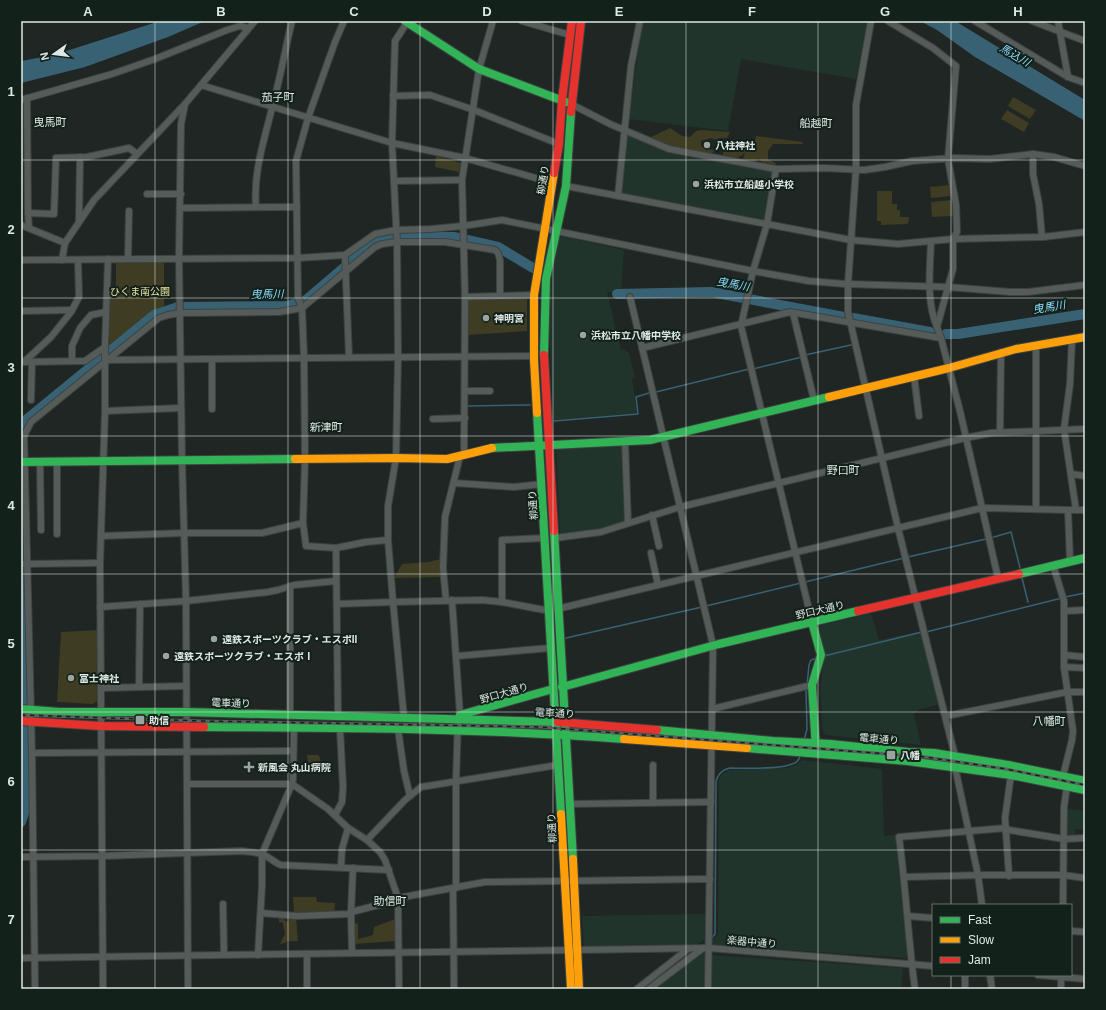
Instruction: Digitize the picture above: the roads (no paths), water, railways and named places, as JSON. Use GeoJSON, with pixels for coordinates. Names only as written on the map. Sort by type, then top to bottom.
{"type":"FeatureCollection","features":[{"type":"Feature","properties":{"kind":"street"},"geometry":{"type":"LineString","coordinates":[[62,260],[65,243],[94,200],[185,104],[255,21]]}},
{"type":"Feature","properties":{"kind":"street"},"geometry":{"type":"LineString","coordinates":[[256,207],[255,191],[259,157],[292,21]]}},
{"type":"Feature","properties":{"kind":"street"},"geometry":{"type":"LineString","coordinates":[[344,21],[308,118],[296,161],[298,298],[302,307],[304,358],[305,459],[303,522],[306,546],[336,548],[366,542],[388,540]]}},
{"type":"Feature","properties":{"kind":"street"},"geometry":{"type":"LineString","coordinates":[[404,718],[388,540],[388,506],[396,458],[398,356],[396,232],[392,143],[395,41],[407,21],[433,40],[479,69],[562,100],[669,149],[776,169],[856,168],[864,170],[912,161],[948,158],[990,159],[1033,154],[1054,157],[1085,166]]}},
{"type":"Feature","properties":{"kind":"street"},"geometry":{"type":"LineString","coordinates":[[454,989],[454,888],[459,717],[456,656],[449,600],[443,568],[445,517],[462,455],[465,418],[465,297],[462,180],[474,110],[479,69],[493,21]]}},
{"type":"Feature","properties":{"kind":"street"},"geometry":{"type":"LineString","coordinates":[[522,21],[570,35]]}},
{"type":"Feature","properties":{"kind":"street","name":"柳通り"},"geometry":{"type":"LineString","coordinates":[[560,722],[562,687],[545,538],[539,445],[534,356],[534,295],[559,144],[562,100],[572,21]]}},
{"type":"Feature","properties":{"kind":"street","name":"柳通り"},"geometry":{"type":"LineString","coordinates":[[571,989],[569,951],[570,804],[560,722],[553,689],[550,648],[553,610],[555,538],[544,355],[544,304],[546,279],[566,186],[571,104],[581,21]]}},
{"type":"Feature","properties":{"kind":"street"},"geometry":{"type":"LineString","coordinates":[[618,196],[631,66],[640,21]]}},
{"type":"Feature","properties":{"kind":"street"},"geometry":{"type":"LineString","coordinates":[[871,21],[856,105],[856,168],[848,284],[849,322],[915,598],[946,716],[955,756],[955,767],[970,831],[982,904]]}},
{"type":"Feature","properties":{"kind":"street"},"geometry":{"type":"LineString","coordinates":[[888,21],[933,48],[956,66],[948,158],[956,205],[957,232],[953,239],[953,269],[936,327]]}},
{"type":"Feature","properties":{"kind":"street"},"geometry":{"type":"LineString","coordinates":[[975,21],[1068,76],[1085,83]]}},
{"type":"Feature","properties":{"kind":"street"},"geometry":{"type":"LineString","coordinates":[[1032,21],[1085,41]]}},
{"type":"Feature","properties":{"kind":"street"},"geometry":{"type":"LineString","coordinates":[[1058,21],[1068,76]]}},
{"type":"Feature","properties":{"kind":"street"},"geometry":{"type":"LineString","coordinates":[[29,228],[24,99],[112,74],[155,59],[233,28],[240,26],[248,28]]}},
{"type":"Feature","properties":{"kind":"street"},"geometry":{"type":"LineString","coordinates":[[201,85],[392,143],[465,158],[553,183]]}},
{"type":"Feature","properties":{"kind":"street"},"geometry":{"type":"LineString","coordinates":[[393,96],[430,95],[474,110],[559,144]]}},
{"type":"Feature","properties":{"kind":"street"},"geometry":{"type":"LineString","coordinates":[[185,104],[181,124],[180,310],[186,601],[188,989]]}},
{"type":"Feature","properties":{"kind":"street"},"geometry":{"type":"LineString","coordinates":[[28,214],[54,214],[56,158],[106,154],[129,148],[137,154]]}},
{"type":"Feature","properties":{"kind":"street"},"geometry":{"type":"LineString","coordinates":[[1033,154],[1033,174],[1039,204],[1042,237]]}},
{"type":"Feature","properties":{"kind":"street"},"geometry":{"type":"LineString","coordinates":[[80,157],[80,222]]}},
{"type":"Feature","properties":{"kind":"street"},"geometry":{"type":"LineString","coordinates":[[776,169],[767,224],[753,271],[742,324],[740,326],[821,655],[812,685],[816,754]]}},
{"type":"Feature","properties":{"kind":"street"},"geometry":{"type":"LineString","coordinates":[[394,181],[462,180]]}},
{"type":"Feature","properties":{"kind":"street"},"geometry":{"type":"LineString","coordinates":[[566,186],[851,240],[898,244],[953,239],[1042,237],[1085,232]]}},
{"type":"Feature","properties":{"kind":"street"},"geometry":{"type":"LineString","coordinates":[[147,194],[181,194]]}},
{"type":"Feature","properties":{"kind":"street"},"geometry":{"type":"LineString","coordinates":[[181,208],[296,207]]}},
{"type":"Feature","properties":{"kind":"street"},"geometry":{"type":"LineString","coordinates":[[128,259],[129,211]]}},
{"type":"Feature","properties":{"kind":"street"},"geometry":{"type":"LineString","coordinates":[[21,260],[345,258],[375,234],[463,226],[502,220],[809,281],[845,284],[948,287],[1010,292],[1028,292],[1085,285]]}},
{"type":"Feature","properties":{"kind":"street"},"geometry":{"type":"LineString","coordinates":[[21,225],[65,243]]}},
{"type":"Feature","properties":{"kind":"street"},"geometry":{"type":"LineString","coordinates":[[35,989],[32,753],[26,710],[23,462],[24,436],[31,422],[106,354],[159,318],[180,310],[279,312],[302,307],[375,247],[382,244],[396,241],[463,241],[495,250],[498,253],[500,260],[500,296]]}},
{"type":"Feature","properties":{"kind":"street"},"geometry":{"type":"LineString","coordinates":[[931,241],[930,287],[932,314],[941,338],[949,368],[998,578]]}},
{"type":"Feature","properties":{"kind":"street"},"geometry":{"type":"LineString","coordinates":[[345,258],[349,357]]}},
{"type":"Feature","properties":{"kind":"street"},"geometry":{"type":"LineString","coordinates":[[103,989],[100,563],[108,259]]}},
{"type":"Feature","properties":{"kind":"street"},"geometry":{"type":"LineString","coordinates":[[22,362],[51,337],[72,310],[79,297],[78,260]]}},
{"type":"Feature","properties":{"kind":"street"},"geometry":{"type":"LineString","coordinates":[[465,297],[534,295]]}},
{"type":"Feature","properties":{"kind":"street"},"geometry":{"type":"LineString","coordinates":[[630,297],[713,646],[708,989]]}},
{"type":"Feature","properties":{"kind":"street"},"geometry":{"type":"LineString","coordinates":[[21,311],[72,310]]}},
{"type":"Feature","properties":{"kind":"street"},"geometry":{"type":"LineString","coordinates":[[72,361],[72,346],[80,328],[91,316],[106,312]]}},
{"type":"Feature","properties":{"kind":"street"},"geometry":{"type":"LineString","coordinates":[[642,348],[790,312],[941,338]]}},
{"type":"Feature","properties":{"kind":"street"},"geometry":{"type":"LineString","coordinates":[[793,312],[814,400]]}},
{"type":"Feature","properties":{"kind":"street"},"geometry":{"type":"LineString","coordinates":[[23,462],[396,458],[446,459],[489,448],[650,440],[949,368],[1001,352],[1085,337]]}},
{"type":"Feature","properties":{"kind":"street"},"geometry":{"type":"LineString","coordinates":[[1072,339],[1070,384],[1064,429],[1076,510]]}},
{"type":"Feature","properties":{"kind":"street"},"geometry":{"type":"LineString","coordinates":[[1036,345],[1036,509]]}},
{"type":"Feature","properties":{"kind":"street"},"geometry":{"type":"LineString","coordinates":[[1000,432],[1001,352]]}},
{"type":"Feature","properties":{"kind":"street"},"geometry":{"type":"LineString","coordinates":[[22,362],[85,361],[106,354],[181,360],[398,356],[534,356]]}},
{"type":"Feature","properties":{"kind":"street"},"geometry":{"type":"LineString","coordinates":[[212,359],[212,410]]}},
{"type":"Feature","properties":{"kind":"street"},"geometry":{"type":"LineString","coordinates":[[31,400],[32,362]]}},
{"type":"Feature","properties":{"kind":"street"},"geometry":{"type":"LineString","coordinates":[[914,376],[919,416]]}},
{"type":"Feature","properties":{"kind":"street"},"geometry":{"type":"LineString","coordinates":[[465,391],[490,391]]}},
{"type":"Feature","properties":{"kind":"street"},"geometry":{"type":"LineString","coordinates":[[105,411],[182,408]]}},
{"type":"Feature","properties":{"kind":"street"},"geometry":{"type":"LineString","coordinates":[[433,419],[465,418]]}},
{"type":"Feature","properties":{"kind":"street"},"geometry":{"type":"LineString","coordinates":[[555,538],[601,532],[680,507],[965,438],[1000,432],[1085,429]]}},
{"type":"Feature","properties":{"kind":"street"},"geometry":{"type":"LineString","coordinates":[[625,442],[628,523]]}},
{"type":"Feature","properties":{"kind":"street"},"geometry":{"type":"LineString","coordinates":[[40,462],[42,530]]}},
{"type":"Feature","properties":{"kind":"street"},"geometry":{"type":"LineString","coordinates":[[57,462],[57,534]]}},
{"type":"Feature","properties":{"kind":"street"},"geometry":{"type":"LineString","coordinates":[[1071,474],[1085,476]]}},
{"type":"Feature","properties":{"kind":"street"},"geometry":{"type":"LineString","coordinates":[[454,483],[514,487],[542,484]]}},
{"type":"Feature","properties":{"kind":"street"},"geometry":{"type":"LineString","coordinates":[[337,604],[449,600],[502,602],[553,610],[982,508],[1085,510]]}},
{"type":"Feature","properties":{"kind":"street"},"geometry":{"type":"LineString","coordinates":[[1068,510],[1070,562]]}},
{"type":"Feature","properties":{"kind":"street"},"geometry":{"type":"LineString","coordinates":[[652,515],[659,546]]}},
{"type":"Feature","properties":{"kind":"street"},"geometry":{"type":"LineString","coordinates":[[101,536],[184,533],[262,533],[303,522]]}},
{"type":"Feature","properties":{"kind":"street"},"geometry":{"type":"LineString","coordinates":[[502,602],[502,540],[545,538]]}},
{"type":"Feature","properties":{"kind":"street"},"geometry":{"type":"LineString","coordinates":[[336,548],[338,716]]}},
{"type":"Feature","properties":{"kind":"street"},"geometry":{"type":"LineString","coordinates":[[651,553],[658,585]]}},
{"type":"Feature","properties":{"kind":"street","name":"野口大通り"},"geometry":{"type":"LineString","coordinates":[[562,687],[713,646],[1085,558]]}},
{"type":"Feature","properties":{"kind":"street"},"geometry":{"type":"LineString","coordinates":[[25,564],[100,563]]}},
{"type":"Feature","properties":{"kind":"street"},"geometry":{"type":"LineString","coordinates":[[1054,565],[1064,601],[1064,667],[1073,731],[1063,776]]}},
{"type":"Feature","properties":{"kind":"street"},"geometry":{"type":"LineString","coordinates":[[100,607],[186,601],[268,592],[294,585],[336,581]]}},
{"type":"Feature","properties":{"kind":"street"},"geometry":{"type":"LineString","coordinates":[[290,586],[290,715]]}},
{"type":"Feature","properties":{"kind":"street"},"geometry":{"type":"LineString","coordinates":[[139,687],[140,604]]}},
{"type":"Feature","properties":{"kind":"street"},"geometry":{"type":"LineString","coordinates":[[1065,611],[1085,610]]}},
{"type":"Feature","properties":{"kind":"street"},"geometry":{"type":"LineString","coordinates":[[456,656],[550,648]]}},
{"type":"Feature","properties":{"kind":"street"},"geometry":{"type":"LineString","coordinates":[[1064,655],[1085,657]]}},
{"type":"Feature","properties":{"kind":"street"},"geometry":{"type":"LineString","coordinates":[[1064,667],[1085,668]]}},
{"type":"Feature","properties":{"kind":"street"},"geometry":{"type":"LineString","coordinates":[[712,709],[812,685]]}},
{"type":"Feature","properties":{"kind":"street"},"geometry":{"type":"LineString","coordinates":[[101,688],[186,686]]}},
{"type":"Feature","properties":{"kind":"street","name":"野口大通り"},"geometry":{"type":"LineString","coordinates":[[459,717],[553,689]]}},
{"type":"Feature","properties":{"kind":"street"},"geometry":{"type":"LineString","coordinates":[[946,716],[1067,692],[1085,692]]}},
{"type":"Feature","properties":{"kind":"street","name":"電車通り"},"geometry":{"type":"LineString","coordinates":[[26,710],[60,712],[186,712],[404,718],[459,717],[560,722],[955,756],[1085,781]]}},
{"type":"Feature","properties":{"kind":"street","name":"電車通り"},"geometry":{"type":"LineString","coordinates":[[27,722],[101,726],[186,726],[561,734],[908,761],[1011,775],[1085,790]]}},
{"type":"Feature","properties":{"kind":"street"},"geometry":{"type":"LineString","coordinates":[[258,955],[261,913],[262,854],[292,784],[294,728]]}},
{"type":"Feature","properties":{"kind":"street"},"geometry":{"type":"LineString","coordinates":[[335,815],[342,802],[343,787],[340,729]]}},
{"type":"Feature","properties":{"kind":"street"},"geometry":{"type":"LineString","coordinates":[[398,730],[404,771],[410,796]]}},
{"type":"Feature","properties":{"kind":"street","name":"柳通り"},"geometry":{"type":"LineString","coordinates":[[561,734],[558,765],[578,951],[579,989]]}},
{"type":"Feature","properties":{"kind":"street"},"geometry":{"type":"LineString","coordinates":[[32,753],[293,751]]}},
{"type":"Feature","properties":{"kind":"street"},"geometry":{"type":"LineString","coordinates":[[367,840],[410,796],[421,787],[558,765]]}},
{"type":"Feature","properties":{"kind":"street"},"geometry":{"type":"LineString","coordinates":[[653,765],[653,803]]}},
{"type":"Feature","properties":{"kind":"street"},"geometry":{"type":"LineString","coordinates":[[1009,876],[1005,818],[1011,775]]}},
{"type":"Feature","properties":{"kind":"street"},"geometry":{"type":"LineString","coordinates":[[187,784],[292,784],[328,809],[348,828],[367,840],[380,852],[389,870],[398,899],[399,989]]}},
{"type":"Feature","properties":{"kind":"street"},"geometry":{"type":"LineString","coordinates":[[1063,904],[1064,806],[1067,786]]}},
{"type":"Feature","properties":{"kind":"street"},"geometry":{"type":"LineString","coordinates":[[570,804],[711,802]]}},
{"type":"Feature","properties":{"kind":"street"},"geometry":{"type":"LineString","coordinates":[[341,867],[342,849],[348,828]]}},
{"type":"Feature","properties":{"kind":"street"},"geometry":{"type":"LineString","coordinates":[[915,989],[899,837],[1006,828],[1009,830],[1064,839],[1085,838]]}},
{"type":"Feature","properties":{"kind":"street"},"geometry":{"type":"LineString","coordinates":[[21,856],[102,856],[241,852],[262,854],[281,865],[389,870]]}},
{"type":"Feature","properties":{"kind":"street"},"geometry":{"type":"LineString","coordinates":[[352,953],[351,912],[353,868]]}},
{"type":"Feature","properties":{"kind":"street"},"geometry":{"type":"LineString","coordinates":[[904,877],[1064,875],[1085,878]]}},
{"type":"Feature","properties":{"kind":"street"},"geometry":{"type":"LineString","coordinates":[[261,913],[297,916],[348,914],[398,899],[485,882],[710,879]]}},
{"type":"Feature","properties":{"kind":"street"},"geometry":{"type":"LineString","coordinates":[[224,904],[224,955]]}},
{"type":"Feature","properties":{"kind":"street"},"geometry":{"type":"LineString","coordinates":[[908,916],[932,918]]}},
{"type":"Feature","properties":{"kind":"street"},"geometry":{"type":"LineString","coordinates":[[1072,931],[1085,932]]}},
{"type":"Feature","properties":{"kind":"street"},"geometry":{"type":"LineString","coordinates":[[649,989],[708,944]]}},
{"type":"Feature","properties":{"kind":"street","name":"楽器中通り"},"geometry":{"type":"LineString","coordinates":[[21,958],[688,949],[708,944],[932,966]]}},
{"type":"Feature","properties":{"kind":"street"},"geometry":{"type":"LineString","coordinates":[[637,989],[688,949]]}},
{"type":"Feature","properties":{"kind":"street"},"geometry":{"type":"LineString","coordinates":[[307,954],[307,989]]}},
{"type":"Feature","properties":{"kind":"street"},"geometry":{"type":"LineString","coordinates":[[965,976],[965,989]]}},
{"type":"Feature","properties":{"kind":"street"},"geometry":{"type":"LineString","coordinates":[[990,976],[992,989]]}},
{"type":"Feature","properties":{"kind":"street"},"geometry":{"type":"LineString","coordinates":[[1061,989],[1061,976],[1085,979]]}},
{"type":"Feature","properties":{"kind":"water"},"geometry":{"type":"Polygon","coordinates":[[[160,21],[205,21],[168,37],[85,67],[21,83],[21,61],[54,55],[160,21]]]}},
{"type":"Feature","properties":{"kind":"water"},"geometry":{"type":"Polygon","coordinates":[[[920,21],[955,21],[1085,100],[1085,121],[975,57],[937,30],[920,21]]]}},
{"type":"Feature","properties":{"kind":"waterway","name":"曳馬川"},"geometry":{"type":"LineString","coordinates":[[21,435],[27,419],[154,315],[178,307],[287,306],[306,300],[373,243],[382,239],[392,237],[454,237],[498,247],[533,268]]}},
{"type":"Feature","properties":{"kind":"waterway","name":"曳馬川"},"geometry":{"type":"LineString","coordinates":[[617,294],[711,292],[844,317]]}},
{"type":"Feature","properties":{"kind":"waterway","name":"曳馬川"},"geometry":{"type":"LineString","coordinates":[[946,334],[958,334],[1085,314]]}},
{"type":"Feature","properties":{"kind":"waterway","name":"曳馬川"},"geometry":{"type":"LineString","coordinates":[[853,318],[930,332]]}},
{"type":"Feature","properties":{"kind":"waterway"},"geometry":{"type":"LineString","coordinates":[[805,355],[851,345]]}},
{"type":"Feature","properties":{"kind":"waterway"},"geometry":{"type":"LineString","coordinates":[[753,369],[802,357]]}},
{"type":"Feature","properties":{"kind":"waterway"},"geometry":{"type":"LineString","coordinates":[[656,392],[749,369]]}},
{"type":"Feature","properties":{"kind":"waterway"},"geometry":{"type":"LineString","coordinates":[[554,421],[638,414],[636,397],[649,393]]}},
{"type":"Feature","properties":{"kind":"waterway"},"geometry":{"type":"LineString","coordinates":[[468,406],[530,405]]}},
{"type":"Feature","properties":{"kind":"waterway","name":"曳馬川"},"geometry":{"type":"LineString","coordinates":[[21,504],[25,810],[21,822]]}},
{"type":"Feature","properties":{"kind":"waterway"},"geometry":{"type":"LineString","coordinates":[[994,537],[1011,532],[1020,568]]}},
{"type":"Feature","properties":{"kind":"waterway"},"geometry":{"type":"LineString","coordinates":[[908,557],[986,539]]}},
{"type":"Feature","properties":{"kind":"waterway"},"geometry":{"type":"LineString","coordinates":[[805,582],[904,558]]}},
{"type":"Feature","properties":{"kind":"waterway"},"geometry":{"type":"LineString","coordinates":[[1022,578],[1028,602]]}},
{"type":"Feature","properties":{"kind":"waterway"},"geometry":{"type":"LineString","coordinates":[[706,606],[801,583]]}},
{"type":"Feature","properties":{"kind":"waterway"},"geometry":{"type":"LineString","coordinates":[[1065,597],[1085,593]]}},
{"type":"Feature","properties":{"kind":"waterway"},"geometry":{"type":"LineString","coordinates":[[926,632],[1062,598]]}},
{"type":"Feature","properties":{"kind":"waterway"},"geometry":{"type":"LineString","coordinates":[[566,638],[702,607]]}},
{"type":"Feature","properties":{"kind":"waterway"},"geometry":{"type":"LineString","coordinates":[[824,656],[922,632]]}},
{"type":"Feature","properties":{"kind":"waterway"},"geometry":{"type":"LineString","coordinates":[[807,685],[809,665],[811,660],[817,658]]}},
{"type":"Feature","properties":{"kind":"waterway"},"geometry":{"type":"LineString","coordinates":[[804,741],[807,729],[806,689]]}},
{"type":"Feature","properties":{"kind":"waterway"},"geometry":{"type":"LineString","coordinates":[[711,939],[715,934],[717,778],[721,772],[730,768],[786,766],[795,763],[800,756]]}},
{"type":"Feature","properties":{"kind":"waterway"},"geometry":{"type":"LineString","coordinates":[[644,989],[660,977]]}},
{"type":"Feature","properties":{"kind":"railway"},"geometry":{"type":"LineString","coordinates":[[21,715],[202,721],[541,727],[926,757],[1006,769],[1085,785]]}},
{"type":"Feature","properties":{"kind":"place","name":"八柱神社"},"geometry":{"type":"Point","coordinates":[707,145]}},
{"type":"Feature","properties":{"kind":"place","name":"浜松市立船越小学校"},"geometry":{"type":"Point","coordinates":[696,184]}},
{"type":"Feature","properties":{"kind":"place","name":"神明宮"},"geometry":{"type":"Point","coordinates":[486,318]}},
{"type":"Feature","properties":{"kind":"place","name":"浜松市立八幡中学校"},"geometry":{"type":"Point","coordinates":[583,335]}},
{"type":"Feature","properties":{"kind":"place","name":"遠鉄スポーツクラブ・エスポII"},"geometry":{"type":"Point","coordinates":[214,639]}},
{"type":"Feature","properties":{"kind":"place","name":"遠鉄スポーツクラブ・エスポⅠ"},"geometry":{"type":"Point","coordinates":[166,656]}},
{"type":"Feature","properties":{"kind":"place","name":"冨士神社"},"geometry":{"type":"Point","coordinates":[71,678]}},
{"type":"Feature","properties":{"kind":"place","name":"助信"},"geometry":{"type":"Point","coordinates":[140,720]}},
{"type":"Feature","properties":{"kind":"place","name":"八幡"},"geometry":{"type":"Point","coordinates":[891,755]}},
{"type":"Feature","properties":{"kind":"place","name":"新風会 丸山病院"},"geometry":{"type":"Point","coordinates":[249,767]}},
{"type":"Feature","properties":{"kind":"district","name":"茄子町"},"geometry":{"type":"Point","coordinates":[278,97]}},
{"type":"Feature","properties":{"kind":"district","name":"曳馬町"},"geometry":{"type":"Point","coordinates":[50,122]}},
{"type":"Feature","properties":{"kind":"district","name":"船越町"},"geometry":{"type":"Point","coordinates":[816,123]}},
{"type":"Feature","properties":{"kind":"district","name":"新津町"},"geometry":{"type":"Point","coordinates":[326,427]}},
{"type":"Feature","properties":{"kind":"district","name":"野口町"},"geometry":{"type":"Point","coordinates":[843,470]}},
{"type":"Feature","properties":{"kind":"district","name":"八幡町"},"geometry":{"type":"Point","coordinates":[1049,721]}},
{"type":"Feature","properties":{"kind":"district","name":"助信町"},"geometry":{"type":"Point","coordinates":[390,901]}},
{"type":"Feature","properties":{"kind":"water label","name":"馬込川"},"geometry":{"type":"Point","coordinates":[1015,55]}},
{"type":"Feature","properties":{"kind":"park label","name":"ひくま南公園"},"geometry":{"type":"Point","coordinates":[140,291]}}]}
